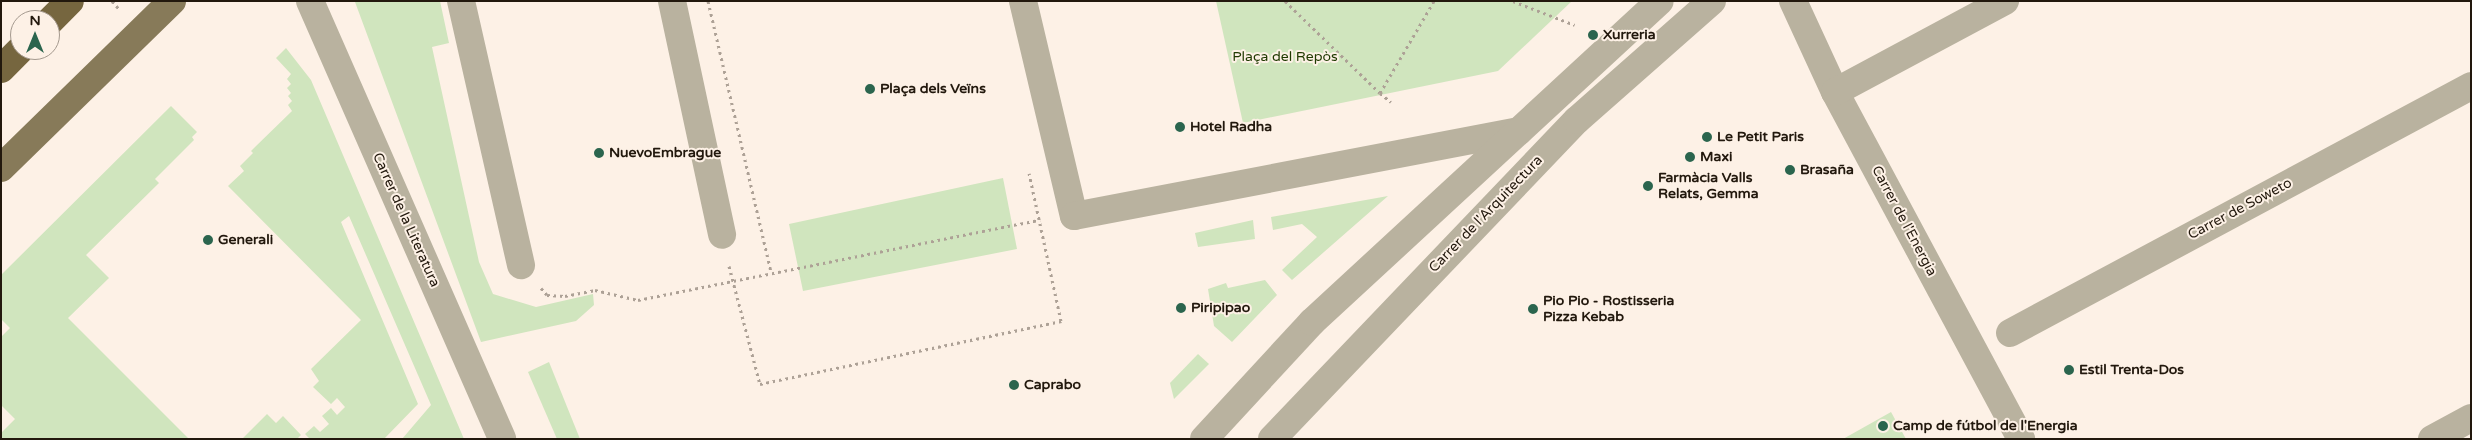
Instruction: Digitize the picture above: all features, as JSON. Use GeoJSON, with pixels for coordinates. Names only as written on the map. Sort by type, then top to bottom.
{"type":"FeatureCollection","features":[{"type":"Feature","properties":{"kind":"highway"},"geometry":{"type":"LineString","coordinates":[[60,11],[70,1]]}},
{"type":"Feature","properties":{"kind":"highway"},"geometry":{"type":"LineString","coordinates":[[1,69],[10,60]]}},
{"type":"Feature","properties":{"kind":"main road"},"geometry":{"type":"LineString","coordinates":[[1,168],[172,1]]}},
{"type":"Feature","properties":{"kind":"street","name":"Carrer de la Literatura"},"geometry":{"type":"LineString","coordinates":[[310,1],[502,439]]}},
{"type":"Feature","properties":{"kind":"street"},"geometry":{"type":"LineString","coordinates":[[461,1],[521,265]]}},
{"type":"Feature","properties":{"kind":"street"},"geometry":{"type":"LineString","coordinates":[[672,1],[722,234]]}},
{"type":"Feature","properties":{"kind":"street"},"geometry":{"type":"LineString","coordinates":[[1023,1],[1060,218],[1519,131]]}},
{"type":"Feature","properties":{"kind":"street"},"geometry":{"type":"LineString","coordinates":[[1204,439],[1312,322],[1660,1]]}},
{"type":"Feature","properties":{"kind":"street","name":"Carrer de l'Arquitectura"},"geometry":{"type":"LineString","coordinates":[[1272,439],[1577,120],[1712,1]]}},
{"type":"Feature","properties":{"kind":"street","name":"Carrer de l'Energia"},"geometry":{"type":"LineString","coordinates":[[1793,1],[1835,92],[2021,439]]}},
{"type":"Feature","properties":{"kind":"street"},"geometry":{"type":"LineString","coordinates":[[1835,92],[2005,1]]}},
{"type":"Feature","properties":{"kind":"street","name":"Carrer de Soweto"},"geometry":{"type":"LineString","coordinates":[[2010,333],[2471,86]]}},
{"type":"Feature","properties":{"kind":"street"},"geometry":{"type":"LineString","coordinates":[[2432,439],[2471,418]]}},
{"type":"Feature","properties":{"kind":"path"},"geometry":{"type":"LineString","coordinates":[[708,1],[771,272]]}},
{"type":"Feature","properties":{"kind":"path"},"geometry":{"type":"LineString","coordinates":[[1285,1],[1391,102]]}},
{"type":"Feature","properties":{"kind":"path"},"geometry":{"type":"LineString","coordinates":[[1380,93],[1434,1]]}},
{"type":"Feature","properties":{"kind":"path"},"geometry":{"type":"LineString","coordinates":[[1512,1],[1575,25]]}},
{"type":"Feature","properties":{"kind":"path"},"geometry":{"type":"LineString","coordinates":[[722,234],[732,280],[760,384],[1061,321],[1027,166]]}},
{"type":"Feature","properties":{"kind":"path"},"geometry":{"type":"LineString","coordinates":[[521,265],[547,295],[595,290],[638,300],[1038,220],[1060,218]]}},
{"type":"Feature","properties":{"kind":"green space"},"geometry":{"type":"Polygon","coordinates":[[[440,1],[449,43],[432,47],[479,262],[493,294],[536,307],[593,294],[594,305],[576,321],[481,342],[355,2],[440,1]]]}},
{"type":"Feature","properties":{"kind":"green space","name":"Plaça del Repòs"},"geometry":{"type":"Polygon","coordinates":[[[1216,1],[1572,1],[1498,71],[1243,123],[1216,1]]]}},
{"type":"Feature","properties":{"kind":"green space"},"geometry":{"type":"Polygon","coordinates":[[[286,48],[311,80],[464,439],[402,439],[431,405],[349,216],[341,222],[418,404],[384,439],[310,439],[305,434],[314,426],[320,432],[329,424],[322,416],[331,408],[337,415],[345,407],[337,398],[331,404],[313,387],[319,381],[311,369],[361,320],[228,186],[244,171],[240,166],[253,153],[251,151],[292,111],[288,105],[292,101],[288,96],[291,93],[287,88],[291,84],[287,79],[291,74],[276,58],[286,48]]]}},
{"type":"Feature","properties":{"kind":"green space"},"geometry":{"type":"Polygon","coordinates":[[[171,106],[197,132],[192,137],[194,140],[155,179],[159,183],[86,255],[109,278],[68,318],[189,439],[1,439],[1,433],[15,419],[1,405],[1,337],[10,328],[1,319],[1,275],[171,106]]]}},
{"type":"Feature","properties":{"kind":"green space"},"geometry":{"type":"Polygon","coordinates":[[[1003,178],[1017,249],[803,291],[789,224],[1003,178]]]}},
{"type":"Feature","properties":{"kind":"green space"},"geometry":{"type":"Polygon","coordinates":[[[1388,196],[1292,280],[1282,270],[1317,237],[1302,224],[1273,230],[1271,217],[1388,196]]]}},
{"type":"Feature","properties":{"kind":"green space"},"geometry":{"type":"Polygon","coordinates":[[[1253,220],[1255,239],[1198,247],[1195,233],[1253,220]]]}},
{"type":"Feature","properties":{"kind":"green space"},"geometry":{"type":"Polygon","coordinates":[[[1265,280],[1277,295],[1232,342],[1214,326],[1208,289],[1226,283],[1228,288],[1265,280]]]}},
{"type":"Feature","properties":{"kind":"green space"},"geometry":{"type":"Polygon","coordinates":[[[1198,354],[1209,364],[1174,399],[1170,383],[1198,354]]]}},
{"type":"Feature","properties":{"kind":"green space"},"geometry":{"type":"Polygon","coordinates":[[[549,362],[580,439],[557,439],[528,372],[549,362]]]}},
{"type":"Feature","properties":{"kind":"green space","name":"Camp de fútbol de l'Energia"},"geometry":{"type":"Polygon","coordinates":[[[1891,412],[1906,439],[1843,439],[1891,412]]]}},
{"type":"Feature","properties":{"kind":"green space"},"geometry":{"type":"Polygon","coordinates":[[[267,414],[276,423],[283,416],[301,435],[297,439],[242,439],[267,414]]]}},
{"type":"Feature","properties":{"kind":"place","name":"Xurreria"},"geometry":{"type":"Point","coordinates":[1593,35]}},
{"type":"Feature","properties":{"kind":"place","name":"Plaça dels Veïns"},"geometry":{"type":"Point","coordinates":[870,89]}},
{"type":"Feature","properties":{"kind":"place","name":"Hotel Radha"},"geometry":{"type":"Point","coordinates":[1180,127]}},
{"type":"Feature","properties":{"kind":"place","name":"Le Petit Paris"},"geometry":{"type":"Point","coordinates":[1707,137]}},
{"type":"Feature","properties":{"kind":"place","name":"NuevoEmbrague"},"geometry":{"type":"Point","coordinates":[599,153]}},
{"type":"Feature","properties":{"kind":"place","name":"Maxi"},"geometry":{"type":"Point","coordinates":[1690,157]}},
{"type":"Feature","properties":{"kind":"place","name":"Brasaña"},"geometry":{"type":"Point","coordinates":[1790,170]}},
{"type":"Feature","properties":{"kind":"place","name":"Farmàcia Valls Relats, Gemma"},"geometry":{"type":"Point","coordinates":[1648,186]}},
{"type":"Feature","properties":{"kind":"place","name":"Generali"},"geometry":{"type":"Point","coordinates":[208,240]}},
{"type":"Feature","properties":{"kind":"place","name":"Piripipao"},"geometry":{"type":"Point","coordinates":[1181,308]}},
{"type":"Feature","properties":{"kind":"place","name":"Pio Pio - Rostisseria Pizza Kebab"},"geometry":{"type":"Point","coordinates":[1533,309]}},
{"type":"Feature","properties":{"kind":"place","name":"Estil Trenta-Dos"},"geometry":{"type":"Point","coordinates":[2069,370]}},
{"type":"Feature","properties":{"kind":"place","name":"Caprabo"},"geometry":{"type":"Point","coordinates":[1014,385]}},
{"type":"Feature","properties":{"kind":"place","name":"Camp de fútbol de l'Energia"},"geometry":{"type":"Point","coordinates":[1883,426]}}]}
